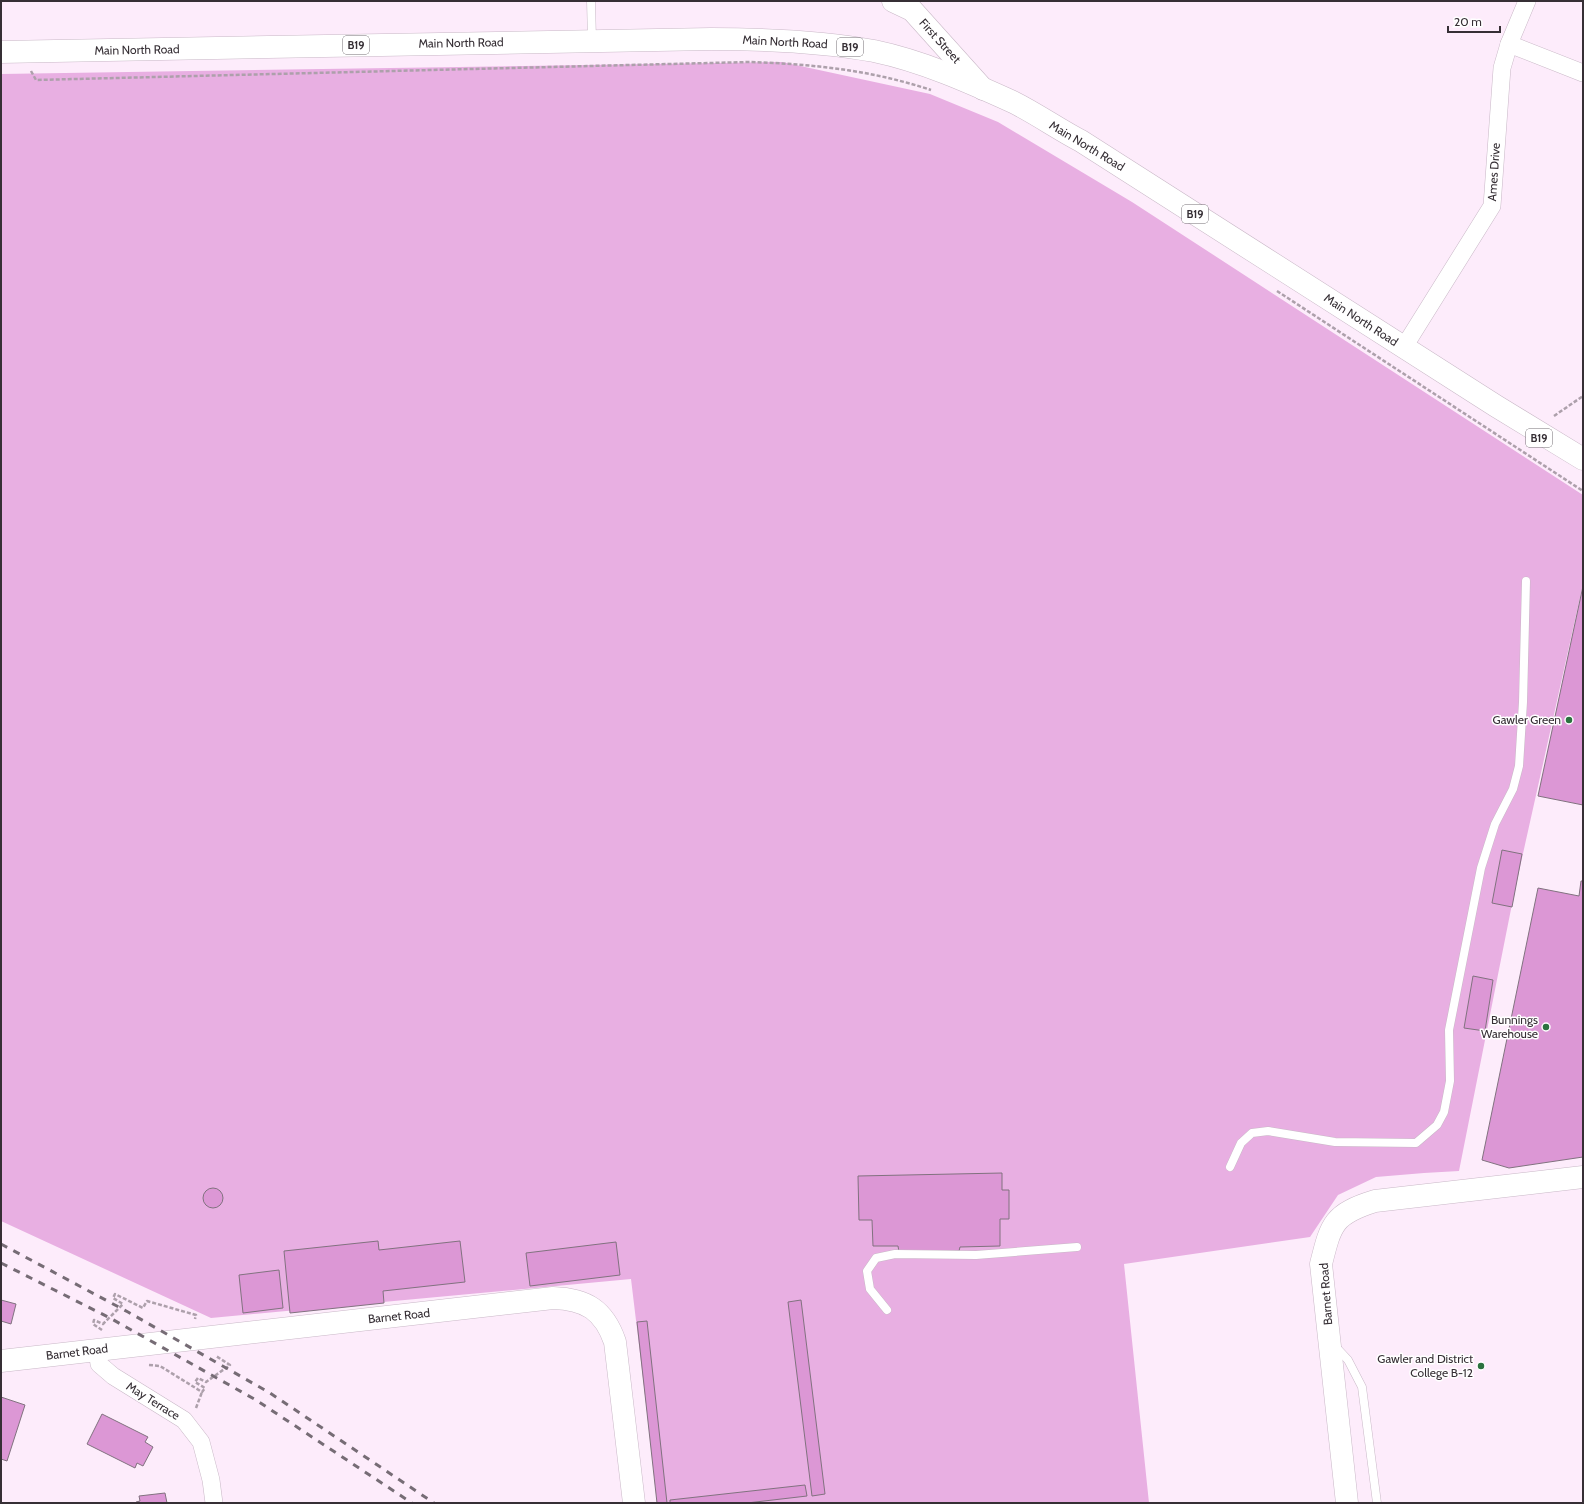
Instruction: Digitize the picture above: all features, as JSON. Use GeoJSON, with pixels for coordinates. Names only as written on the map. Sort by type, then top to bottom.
{"type":"FeatureCollection","features":[{"type":"Feature","properties":{"kind":"main road","name":"First Street"},"geometry":{"type":"LineString","coordinates":[[893,1],[912,6],[982,89]]}},
{"type":"Feature","properties":{"kind":"main road","name":"Main North Road"},"geometry":{"type":"LineString","coordinates":[[1,52],[744,39],[796,41],[842,46],[875,52],[906,60],[956,77],[1014,103],[1081,141],[1496,406],[1583,459]]}},
{"type":"Feature","properties":{"kind":"main road","name":"Main North Road"},"geometry":{"type":"LineString","coordinates":[[1496,406],[1583,469]]}},
{"type":"Feature","properties":{"kind":"main road","name":"Barnet Road"},"geometry":{"type":"LineString","coordinates":[[1348,1503],[1321,1264],[1326,1241],[1340,1216],[1356,1207],[1375,1201],[1583,1177]]}},
{"type":"Feature","properties":{"kind":"main road","name":"Barnet Road"},"geometry":{"type":"LineString","coordinates":[[1,1361],[98,1342],[189,1340],[553,1298],[568,1299],[591,1307],[604,1318],[615,1342],[634,1503]]}},
{"type":"Feature","properties":{"kind":"street","name":"Ames Drive"},"geometry":{"type":"LineString","coordinates":[[1404,347],[1492,206],[1502,68],[1509,44],[1527,1]]}},
{"type":"Feature","properties":{"kind":"street"},"geometry":{"type":"LineString","coordinates":[[1509,44],[1583,73]]}},
{"type":"Feature","properties":{"kind":"street","name":"May Terrace"},"geometry":{"type":"LineString","coordinates":[[98,1342],[99,1364],[113,1376],[184,1420],[201,1442],[211,1480],[214,1503]]}},
{"type":"Feature","properties":{"kind":"lane"},"geometry":{"type":"LineString","coordinates":[[591,1],[592,41]]}},
{"type":"Feature","properties":{"kind":"lane"},"geometry":{"type":"LineString","coordinates":[[1230,1167],[1241,1143],[1252,1133],[1268,1132],[1335,1142],[1416,1143],[1437,1124],[1444,1112],[1450,1081],[1449,1030],[1481,868],[1495,824],[1513,789],[1519,766],[1523,702],[1526,581]]}},
{"type":"Feature","properties":{"kind":"lane"},"geometry":{"type":"LineString","coordinates":[[887,1310],[870,1290],[866,1271],[876,1258],[895,1254],[976,1255],[1077,1247]]}},
{"type":"Feature","properties":{"kind":"lane"},"geometry":{"type":"LineString","coordinates":[[1329,1340],[1348,1360],[1362,1387],[1377,1503]]}},
{"type":"Feature","properties":{"kind":"path"},"geometry":{"type":"LineString","coordinates":[[36,80],[749,62],[834,67],[903,81],[933,91]]}},
{"type":"Feature","properties":{"kind":"path"},"geometry":{"type":"LineString","coordinates":[[1273,289],[1583,491]]}},
{"type":"Feature","properties":{"kind":"path"},"geometry":{"type":"LineString","coordinates":[[1554,416],[1583,396]]}},
{"type":"Feature","properties":{"kind":"path"},"geometry":{"type":"LineString","coordinates":[[98,1342],[102,1329],[93,1324],[94,1320],[103,1324],[123,1304],[113,1298],[115,1294],[143,1308],[147,1300],[196,1315],[189,1340],[230,1364],[206,1382],[198,1378],[195,1382],[205,1388],[194,1410]]}},
{"type":"Feature","properties":{"kind":"path"},"geometry":{"type":"LineString","coordinates":[[147,1365],[160,1366],[202,1392]]}},
{"type":"Feature","properties":{"kind":"shaded area"},"geometry":{"type":"Polygon","coordinates":[[[782,62],[930,94],[998,122],[1132,202],[1583,495],[1583,584],[1514,894],[1459,1171],[1376,1177],[1338,1195],[1310,1237],[1124,1264],[1149,1503],[658,1503],[631,1279],[211,1318],[1,1221],[1,74],[782,62]]]}},
{"type":"Feature","properties":{"kind":"building","name":"Gawler Green"},"geometry":{"type":"Polygon","coordinates":[[[1583,586],[1583,805],[1538,796],[1583,586]]]}},
{"type":"Feature","properties":{"kind":"building"},"geometry":{"type":"Polygon","coordinates":[[[1502,850],[1522,854],[1512,907],[1492,903],[1502,850]]]}},
{"type":"Feature","properties":{"kind":"building","name":"Bunnings Warehouse"},"geometry":{"type":"Polygon","coordinates":[[[1581,881],[1583,881],[1583,1157],[1509,1168],[1482,1160],[1538,888],[1579,896],[1581,881]]]}},
{"type":"Feature","properties":{"kind":"building"},"geometry":{"type":"Polygon","coordinates":[[[1473,976],[1493,980],[1485,1031],[1464,1028],[1473,976]]]}},
{"type":"Feature","properties":{"kind":"building"},"geometry":{"type":"Polygon","coordinates":[[[1002,1173],[1002,1190],[1009,1190],[1009,1219],[1000,1219],[1000,1246],[960,1247],[959,1251],[899,1252],[898,1246],[873,1246],[872,1220],[859,1220],[858,1176],[1002,1173]]]}},
{"type":"Feature","properties":{"kind":"building"},"geometry":{"type":"Polygon","coordinates":[[[213,1188],[220,1191],[223,1198],[220,1205],[213,1208],[206,1205],[203,1198],[206,1191],[213,1188]]]}},
{"type":"Feature","properties":{"kind":"building"},"geometry":{"type":"Polygon","coordinates":[[[378,1241],[379,1250],[460,1241],[465,1282],[383,1291],[384,1303],[290,1313],[284,1251],[378,1241]]]}},
{"type":"Feature","properties":{"kind":"building"},"geometry":{"type":"Polygon","coordinates":[[[616,1242],[620,1275],[530,1286],[526,1253],[616,1242]]]}},
{"type":"Feature","properties":{"kind":"building"},"geometry":{"type":"Polygon","coordinates":[[[279,1270],[283,1308],[243,1313],[239,1275],[279,1270]]]}},
{"type":"Feature","properties":{"kind":"building"},"geometry":{"type":"Polygon","coordinates":[[[1,1300],[16,1304],[11,1324],[1,1321],[1,1300]]]}},
{"type":"Feature","properties":{"kind":"building"},"geometry":{"type":"Polygon","coordinates":[[[801,1300],[825,1494],[812,1496],[788,1302],[801,1300]]]}},
{"type":"Feature","properties":{"kind":"building"},"geometry":{"type":"Polygon","coordinates":[[[647,1321],[667,1503],[657,1503],[637,1322],[647,1321]]]}},
{"type":"Feature","properties":{"kind":"building"},"geometry":{"type":"Polygon","coordinates":[[[1,1397],[25,1405],[7,1461],[1,1459],[1,1397]]]}},
{"type":"Feature","properties":{"kind":"building"},"geometry":{"type":"Polygon","coordinates":[[[102,1414],[148,1437],[145,1442],[153,1447],[143,1466],[137,1463],[135,1468],[87,1444],[102,1414]]]}},
{"type":"Feature","properties":{"kind":"building"},"geometry":{"type":"Polygon","coordinates":[[[805,1485],[807,1496],[747,1503],[670,1503],[670,1500],[805,1485]]]}},
{"type":"Feature","properties":{"kind":"building"},"geometry":{"type":"Polygon","coordinates":[[[165,1493],[167,1503],[136,1503],[140,1501],[139,1496],[165,1493]]]}},
{"type":"Feature","properties":{"kind":"railway"},"geometry":{"type":"LineString","coordinates":[[1,1244],[128,1312],[270,1393],[434,1503]]}},
{"type":"Feature","properties":{"kind":"railway"},"geometry":{"type":"LineString","coordinates":[[1,1263],[110,1318],[256,1400],[412,1503]]}},
{"type":"Feature","properties":{"kind":"place","name":"Gawler Green"},"geometry":{"type":"Point","coordinates":[1569,720]}},
{"type":"Feature","properties":{"kind":"place","name":"Bunnings Warehouse"},"geometry":{"type":"Point","coordinates":[1546,1027]}},
{"type":"Feature","properties":{"kind":"place","name":"Gawler and District College B-12"},"geometry":{"type":"Point","coordinates":[1481,1366]}}]}
